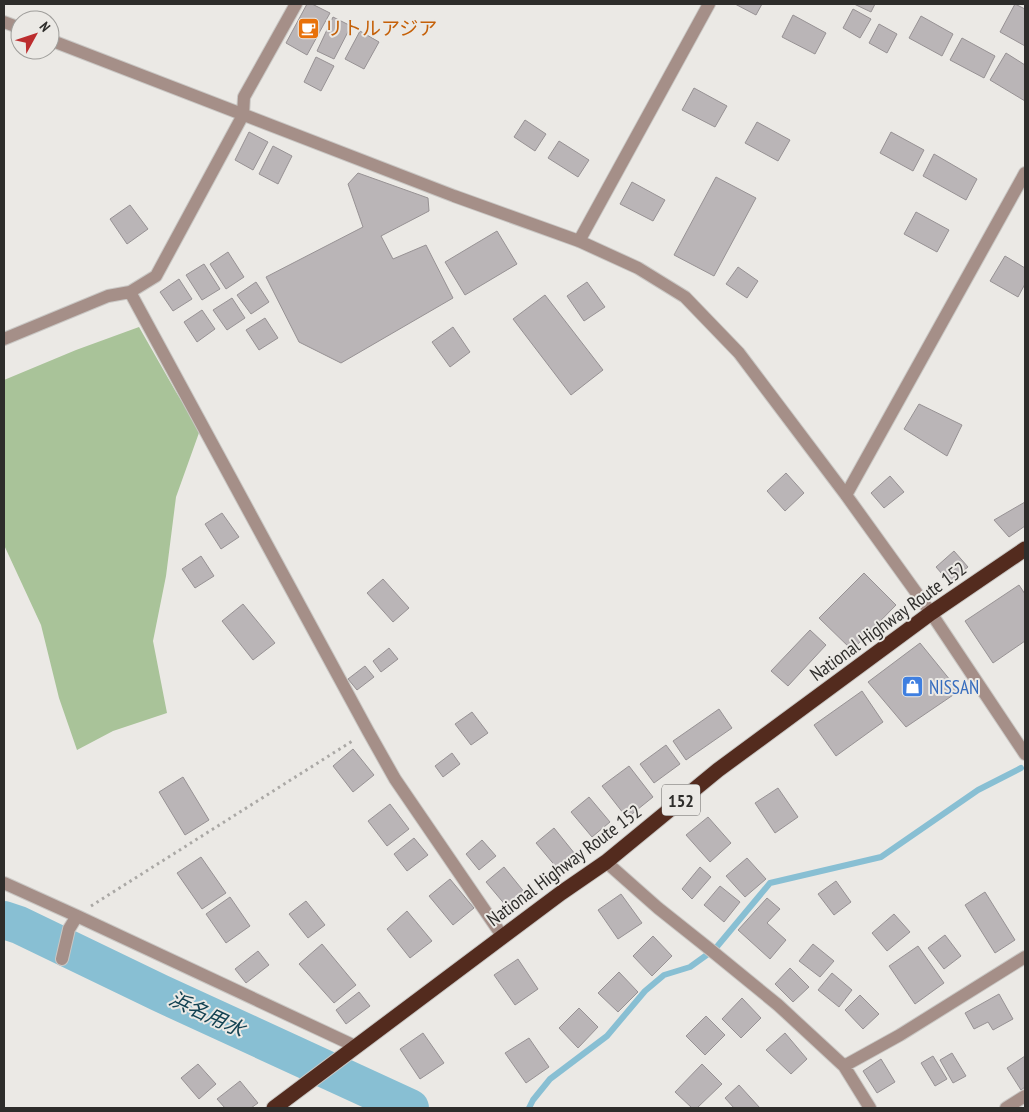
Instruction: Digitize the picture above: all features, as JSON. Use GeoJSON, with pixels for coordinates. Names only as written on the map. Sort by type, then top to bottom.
{"type":"FeatureCollection","features":[{"type":"Feature","properties":{"kind":"highway","name":"National Highway Route 152"},"geometry":{"type":"LineString","coordinates":[[274,1108],[561,893],[606,862],[718,770],[931,613],[1025,549]]}},
{"type":"Feature","properties":{"kind":"street"},"geometry":{"type":"LineString","coordinates":[[4,339],[108,296],[130,292],[156,276],[243,115],[244,97],[296,4]]}},
{"type":"Feature","properties":{"kind":"street"},"geometry":{"type":"LineString","coordinates":[[579,241],[710,4]]}},
{"type":"Feature","properties":{"kind":"street"},"geometry":{"type":"LineString","coordinates":[[60,44],[454,196],[579,241],[638,268],[685,297],[739,353],[846,495],[931,613],[1025,754]]}},
{"type":"Feature","properties":{"kind":"street"},"geometry":{"type":"LineString","coordinates":[[846,495],[1025,173]]}},
{"type":"Feature","properties":{"kind":"street"},"geometry":{"type":"LineString","coordinates":[[130,292],[395,779],[503,937]]}},
{"type":"Feature","properties":{"kind":"street"},"geometry":{"type":"LineString","coordinates":[[606,862],[658,908],[778,1005],[844,1066],[870,1108]]}},
{"type":"Feature","properties":{"kind":"street"},"geometry":{"type":"LineString","coordinates":[[4,883],[357,1047]]}},
{"type":"Feature","properties":{"kind":"street"},"geometry":{"type":"LineString","coordinates":[[62,959],[69,929],[77,916]]}},
{"type":"Feature","properties":{"kind":"street"},"geometry":{"type":"LineString","coordinates":[[844,1066],[900,1035],[1025,957]]}},
{"type":"Feature","properties":{"kind":"street"},"geometry":{"type":"LineString","coordinates":[[1006,1108],[1025,1096]]}},
{"type":"Feature","properties":{"kind":"path"},"geometry":{"type":"LineString","coordinates":[[77,916],[368,732]]}},
{"type":"Feature","properties":{"kind":"green space"},"geometry":{"type":"Polygon","coordinates":[[[139,327],[200,430],[176,497],[166,576],[153,641],[167,713],[113,731],[77,750],[59,698],[41,625],[4,545],[4,380],[76,350],[139,327]]]}},
{"type":"Feature","properties":{"kind":"building","name":"リトルアジア"},"geometry":{"type":"Polygon","coordinates":[[[307,4],[312,4],[330,13],[307,55],[286,43],[307,4]]]}},
{"type":"Feature","properties":{"kind":"building"},"geometry":{"type":"Polygon","coordinates":[[[735,4],[762,4],[756,15],[735,4]]]}},
{"type":"Feature","properties":{"kind":"building"},"geometry":{"type":"Polygon","coordinates":[[[854,4],[875,4],[871,12],[854,4]]]}},
{"type":"Feature","properties":{"kind":"building"},"geometry":{"type":"Polygon","coordinates":[[[1015,4],[1025,9],[1025,46],[1000,32],[1015,4]]]}},
{"type":"Feature","properties":{"kind":"building"},"geometry":{"type":"Polygon","coordinates":[[[853,9],[871,19],[860,38],[843,28],[853,9]]]}},
{"type":"Feature","properties":{"kind":"building"},"geometry":{"type":"Polygon","coordinates":[[[793,15],[826,33],[815,54],[782,37],[793,15]]]}},
{"type":"Feature","properties":{"kind":"building"},"geometry":{"type":"Polygon","coordinates":[[[921,16],[953,34],[942,56],[909,38],[921,16]]]}},
{"type":"Feature","properties":{"kind":"building"},"geometry":{"type":"Polygon","coordinates":[[[333,17],[351,26],[334,59],[317,51],[333,17]]]}},
{"type":"Feature","properties":{"kind":"building"},"geometry":{"type":"Polygon","coordinates":[[[879,24],[897,34],[887,53],[869,43],[879,24]]]}},
{"type":"Feature","properties":{"kind":"building"},"geometry":{"type":"Polygon","coordinates":[[[360,31],[379,42],[364,69],[345,59],[360,31]]]}},
{"type":"Feature","properties":{"kind":"building"},"geometry":{"type":"Polygon","coordinates":[[[962,38],[995,56],[984,78],[950,60],[962,38]]]}},
{"type":"Feature","properties":{"kind":"building"},"geometry":{"type":"Polygon","coordinates":[[[1006,53],[1025,65],[1025,101],[990,80],[1006,53]]]}},
{"type":"Feature","properties":{"kind":"building"},"geometry":{"type":"Polygon","coordinates":[[[316,57],[334,66],[321,91],[304,82],[316,57]]]}},
{"type":"Feature","properties":{"kind":"building"},"geometry":{"type":"Polygon","coordinates":[[[694,88],[727,106],[715,127],[682,110],[694,88]]]}},
{"type":"Feature","properties":{"kind":"building"},"geometry":{"type":"Polygon","coordinates":[[[525,120],[546,134],[535,151],[514,137],[525,120]]]}},
{"type":"Feature","properties":{"kind":"building"},"geometry":{"type":"Polygon","coordinates":[[[757,122],[790,140],[778,161],[745,143],[757,122]]]}},
{"type":"Feature","properties":{"kind":"building"},"geometry":{"type":"Polygon","coordinates":[[[249,132],[268,142],[253,170],[235,160],[249,132]]]}},
{"type":"Feature","properties":{"kind":"building"},"geometry":{"type":"Polygon","coordinates":[[[891,132],[924,150],[913,171],[880,153],[891,132]]]}},
{"type":"Feature","properties":{"kind":"building"},"geometry":{"type":"Polygon","coordinates":[[[559,141],[589,160],[578,177],[548,158],[559,141]]]}},
{"type":"Feature","properties":{"kind":"building"},"geometry":{"type":"Polygon","coordinates":[[[273,146],[292,156],[278,184],[259,174],[273,146]]]}},
{"type":"Feature","properties":{"kind":"building"},"geometry":{"type":"Polygon","coordinates":[[[934,154],[977,179],[966,200],[923,176],[934,154]]]}},
{"type":"Feature","properties":{"kind":"building"},"geometry":{"type":"Polygon","coordinates":[[[358,173],[428,198],[429,211],[381,236],[393,259],[426,245],[453,298],[341,363],[299,342],[266,277],[363,227],[348,184],[358,173]]]}},
{"type":"Feature","properties":{"kind":"building"},"geometry":{"type":"Polygon","coordinates":[[[716,177],[756,198],[714,276],[674,255],[716,177]]]}},
{"type":"Feature","properties":{"kind":"building"},"geometry":{"type":"Polygon","coordinates":[[[632,182],[665,200],[653,221],[620,204],[632,182]]]}},
{"type":"Feature","properties":{"kind":"building"},"geometry":{"type":"Polygon","coordinates":[[[130,205],[148,229],[127,244],[110,219],[130,205]]]}},
{"type":"Feature","properties":{"kind":"building"},"geometry":{"type":"Polygon","coordinates":[[[916,212],[949,230],[937,252],[904,234],[916,212]]]}},
{"type":"Feature","properties":{"kind":"building"},"geometry":{"type":"Polygon","coordinates":[[[497,231],[517,264],[465,295],[445,262],[497,231]]]}},
{"type":"Feature","properties":{"kind":"building"},"geometry":{"type":"Polygon","coordinates":[[[228,252],[244,277],[226,289],[210,264],[228,252]]]}},
{"type":"Feature","properties":{"kind":"building"},"geometry":{"type":"Polygon","coordinates":[[[1005,256],[1025,268],[1025,284],[1018,297],[990,281],[1005,256]]]}},
{"type":"Feature","properties":{"kind":"building"},"geometry":{"type":"Polygon","coordinates":[[[204,264],[220,289],[202,300],[186,275],[204,264]]]}},
{"type":"Feature","properties":{"kind":"building"},"geometry":{"type":"Polygon","coordinates":[[[738,267],[758,281],[747,298],[726,284],[738,267]]]}},
{"type":"Feature","properties":{"kind":"building"},"geometry":{"type":"Polygon","coordinates":[[[179,279],[192,299],[173,311],[160,292],[179,279]]]}},
{"type":"Feature","properties":{"kind":"building"},"geometry":{"type":"Polygon","coordinates":[[[256,282],[269,302],[251,314],[237,295],[256,282]]]}},
{"type":"Feature","properties":{"kind":"building"},"geometry":{"type":"Polygon","coordinates":[[[587,282],[605,307],[584,321],[567,296],[587,282]]]}},
{"type":"Feature","properties":{"kind":"building"},"geometry":{"type":"Polygon","coordinates":[[[545,295],[603,370],[571,395],[513,319],[545,295]]]}},
{"type":"Feature","properties":{"kind":"building"},"geometry":{"type":"Polygon","coordinates":[[[232,298],[245,318],[227,330],[213,310],[232,298]]]}},
{"type":"Feature","properties":{"kind":"building"},"geometry":{"type":"Polygon","coordinates":[[[202,310],[215,329],[197,342],[184,322],[202,310]]]}},
{"type":"Feature","properties":{"kind":"building"},"geometry":{"type":"Polygon","coordinates":[[[265,318],[278,338],[259,350],[246,330],[265,318]]]}},
{"type":"Feature","properties":{"kind":"building"},"geometry":{"type":"Polygon","coordinates":[[[453,327],[470,352],[450,367],[432,342],[453,327]]]}},
{"type":"Feature","properties":{"kind":"building"},"geometry":{"type":"Polygon","coordinates":[[[919,404],[962,425],[947,456],[904,429],[919,404]]]}},
{"type":"Feature","properties":{"kind":"building"},"geometry":{"type":"Polygon","coordinates":[[[786,473],[804,493],[785,511],[767,491],[786,473]]]}},
{"type":"Feature","properties":{"kind":"building"},"geometry":{"type":"Polygon","coordinates":[[[890,476],[904,492],[884,508],[871,493],[890,476]]]}},
{"type":"Feature","properties":{"kind":"building"},"geometry":{"type":"Polygon","coordinates":[[[1025,502],[1025,526],[1009,537],[994,520],[1025,502]]]}},
{"type":"Feature","properties":{"kind":"building"},"geometry":{"type":"Polygon","coordinates":[[[222,513],[239,537],[221,549],[205,524],[222,513]]]}},
{"type":"Feature","properties":{"kind":"building"},"geometry":{"type":"Polygon","coordinates":[[[954,551],[968,567],[949,582],[936,567],[954,551]]]}},
{"type":"Feature","properties":{"kind":"building"},"geometry":{"type":"Polygon","coordinates":[[[201,556],[214,576],[195,588],[182,569],[201,556]]]}},
{"type":"Feature","properties":{"kind":"building"},"geometry":{"type":"Polygon","coordinates":[[[864,573],[896,605],[852,650],[819,618],[864,573]]]}},
{"type":"Feature","properties":{"kind":"building"},"geometry":{"type":"Polygon","coordinates":[[[383,579],[409,608],[393,622],[367,593],[383,579]]]}},
{"type":"Feature","properties":{"kind":"building"},"geometry":{"type":"Polygon","coordinates":[[[1019,585],[1025,594],[1025,641],[993,663],[965,621],[1019,585]]]}},
{"type":"Feature","properties":{"kind":"building"},"geometry":{"type":"Polygon","coordinates":[[[243,604],[275,643],[253,660],[222,621],[243,604]]]}},
{"type":"Feature","properties":{"kind":"building"},"geometry":{"type":"Polygon","coordinates":[[[810,630],[826,645],[788,686],[771,671],[810,630]]]}},
{"type":"Feature","properties":{"kind":"building","name":"NISSAN"},"geometry":{"type":"Polygon","coordinates":[[[920,643],[959,691],[906,727],[868,682],[920,643]]]}},
{"type":"Feature","properties":{"kind":"building"},"geometry":{"type":"Polygon","coordinates":[[[389,648],[398,659],[381,672],[373,661],[389,648]]]}},
{"type":"Feature","properties":{"kind":"building"},"geometry":{"type":"Polygon","coordinates":[[[365,666],[374,677],[357,690],[348,679],[365,666]]]}},
{"type":"Feature","properties":{"kind":"building"},"geometry":{"type":"Polygon","coordinates":[[[862,691],[883,722],[836,756],[814,725],[862,691]]]}},
{"type":"Feature","properties":{"kind":"building"},"geometry":{"type":"Polygon","coordinates":[[[719,709],[732,728],[686,760],[673,741],[719,709]]]}},
{"type":"Feature","properties":{"kind":"building"},"geometry":{"type":"Polygon","coordinates":[[[472,712],[488,733],[471,745],[455,724],[472,712]]]}},
{"type":"Feature","properties":{"kind":"building"},"geometry":{"type":"Polygon","coordinates":[[[666,745],[680,764],[654,783],[640,764],[666,745]]]}},
{"type":"Feature","properties":{"kind":"building"},"geometry":{"type":"Polygon","coordinates":[[[353,749],[374,775],[353,792],[333,766],[353,749]]]}},
{"type":"Feature","properties":{"kind":"building"},"geometry":{"type":"Polygon","coordinates":[[[452,753],[460,764],[443,777],[435,766],[452,753]]]}},
{"type":"Feature","properties":{"kind":"building"},"geometry":{"type":"Polygon","coordinates":[[[629,766],[653,797],[627,818],[602,786],[629,766]]]}},
{"type":"Feature","properties":{"kind":"building"},"geometry":{"type":"Polygon","coordinates":[[[183,777],[209,820],[185,835],[159,792],[183,777]]]}},
{"type":"Feature","properties":{"kind":"building"},"geometry":{"type":"Polygon","coordinates":[[[778,788],[798,817],[775,833],[755,803],[778,788]]]}},
{"type":"Feature","properties":{"kind":"building"},"geometry":{"type":"Polygon","coordinates":[[[589,797],[610,822],[592,837],[571,812],[589,797]]]}},
{"type":"Feature","properties":{"kind":"building"},"geometry":{"type":"Polygon","coordinates":[[[390,804],[409,829],[387,846],[368,821],[390,804]]]}},
{"type":"Feature","properties":{"kind":"building"},"geometry":{"type":"Polygon","coordinates":[[[708,817],[731,843],[710,862],[686,835],[708,817]]]}},
{"type":"Feature","properties":{"kind":"building"},"geometry":{"type":"Polygon","coordinates":[[[554,828],[575,854],[557,868],[536,843],[554,828]]]}},
{"type":"Feature","properties":{"kind":"building"},"geometry":{"type":"Polygon","coordinates":[[[414,838],[428,855],[407,871],[394,854],[414,838]]]}},
{"type":"Feature","properties":{"kind":"building"},"geometry":{"type":"Polygon","coordinates":[[[482,840],[496,856],[479,870],[466,854],[482,840]]]}},
{"type":"Feature","properties":{"kind":"building"},"geometry":{"type":"Polygon","coordinates":[[[201,857],[226,893],[202,909],[177,873],[201,857]]]}},
{"type":"Feature","properties":{"kind":"building"},"geometry":{"type":"Polygon","coordinates":[[[747,858],[766,879],[745,897],[726,876],[747,858]]]}},
{"type":"Feature","properties":{"kind":"building"},"geometry":{"type":"Polygon","coordinates":[[[504,867],[525,893],[507,907],[486,882],[504,867]]]}},
{"type":"Feature","properties":{"kind":"building"},"geometry":{"type":"Polygon","coordinates":[[[700,867],[711,877],[692,899],[682,889],[700,867]]]}},
{"type":"Feature","properties":{"kind":"building"},"geometry":{"type":"Polygon","coordinates":[[[450,879],[474,908],[453,925],[429,896],[450,879]]]}},
{"type":"Feature","properties":{"kind":"building"},"geometry":{"type":"Polygon","coordinates":[[[836,881],[851,902],[834,915],[818,894],[836,881]]]}},
{"type":"Feature","properties":{"kind":"building"},"geometry":{"type":"Polygon","coordinates":[[[720,886],[740,902],[724,922],[704,905],[720,886]]]}},
{"type":"Feature","properties":{"kind":"building"},"geometry":{"type":"Polygon","coordinates":[[[985,892],[1015,940],[995,953],[965,905],[985,892]]]}},
{"type":"Feature","properties":{"kind":"building"},"geometry":{"type":"Polygon","coordinates":[[[621,894],[642,923],[618,939],[598,910],[621,894]]]}},
{"type":"Feature","properties":{"kind":"building"},"geometry":{"type":"Polygon","coordinates":[[[230,897],[250,926],[226,943],[206,914],[230,897]]]}},
{"type":"Feature","properties":{"kind":"building"},"geometry":{"type":"Polygon","coordinates":[[[767,898],[780,909],[767,923],[786,940],[770,959],[738,930],[767,898]]]}},
{"type":"Feature","properties":{"kind":"building"},"geometry":{"type":"Polygon","coordinates":[[[306,901],[325,925],[308,938],[289,914],[306,901]]]}},
{"type":"Feature","properties":{"kind":"building"},"geometry":{"type":"Polygon","coordinates":[[[407,911],[432,941],[410,958],[387,929],[407,911]]]}},
{"type":"Feature","properties":{"kind":"building"},"geometry":{"type":"Polygon","coordinates":[[[894,914],[910,932],[887,951],[872,933],[894,914]]]}},
{"type":"Feature","properties":{"kind":"building"},"geometry":{"type":"Polygon","coordinates":[[[945,935],[961,956],[944,969],[928,948],[945,935]]]}},
{"type":"Feature","properties":{"kind":"building"},"geometry":{"type":"Polygon","coordinates":[[[653,936],[672,956],[652,976],[633,956],[653,936]]]}},
{"type":"Feature","properties":{"kind":"building"},"geometry":{"type":"Polygon","coordinates":[[[322,944],[356,985],[334,1003],[299,964],[322,944]]]}},
{"type":"Feature","properties":{"kind":"building"},"geometry":{"type":"Polygon","coordinates":[[[813,944],[834,961],[820,977],[799,961],[813,944]]]}},
{"type":"Feature","properties":{"kind":"building"},"geometry":{"type":"Polygon","coordinates":[[[918,946],[944,983],[915,1004],[889,966],[918,946]]]}},
{"type":"Feature","properties":{"kind":"building"},"geometry":{"type":"Polygon","coordinates":[[[258,951],[269,965],[246,983],[235,969],[258,951]]]}},
{"type":"Feature","properties":{"kind":"building"},"geometry":{"type":"Polygon","coordinates":[[[518,959],[538,989],[515,1005],[494,975],[518,959]]]}},
{"type":"Feature","properties":{"kind":"building"},"geometry":{"type":"Polygon","coordinates":[[[790,968],[809,987],[793,1002],[775,984],[790,968]]]}},
{"type":"Feature","properties":{"kind":"building"},"geometry":{"type":"Polygon","coordinates":[[[619,972],[638,992],[618,1012],[598,993],[619,972]]]}},
{"type":"Feature","properties":{"kind":"building"},"geometry":{"type":"Polygon","coordinates":[[[832,973],[852,990],[839,1007],[818,990],[832,973]]]}},
{"type":"Feature","properties":{"kind":"building"},"geometry":{"type":"Polygon","coordinates":[[[359,992],[370,1006],[346,1024],[336,1010],[359,992]]]}},
{"type":"Feature","properties":{"kind":"building"},"geometry":{"type":"Polygon","coordinates":[[[999,994],[1013,1019],[993,1030],[988,1022],[974,1029],[965,1013],[999,994]]]}},
{"type":"Feature","properties":{"kind":"building"},"geometry":{"type":"Polygon","coordinates":[[[860,995],[879,1014],[863,1029],[845,1010],[860,995]]]}},
{"type":"Feature","properties":{"kind":"building"},"geometry":{"type":"Polygon","coordinates":[[[742,998],[761,1018],[741,1038],[722,1019],[742,998]]]}},
{"type":"Feature","properties":{"kind":"building"},"geometry":{"type":"Polygon","coordinates":[[[579,1008],[598,1027],[578,1048],[559,1028],[579,1008]]]}},
{"type":"Feature","properties":{"kind":"building"},"geometry":{"type":"Polygon","coordinates":[[[706,1016],[725,1035],[705,1055],[686,1036],[706,1016]]]}},
{"type":"Feature","properties":{"kind":"building"},"geometry":{"type":"Polygon","coordinates":[[[423,1033],[444,1063],[420,1079],[400,1049],[423,1033]]]}},
{"type":"Feature","properties":{"kind":"building"},"geometry":{"type":"Polygon","coordinates":[[[785,1033],[807,1059],[791,1074],[766,1050],[785,1033]]]}},
{"type":"Feature","properties":{"kind":"building"},"geometry":{"type":"Polygon","coordinates":[[[529,1038],[549,1067],[526,1083],[505,1053],[529,1038]]]}},
{"type":"Feature","properties":{"kind":"building"},"geometry":{"type":"Polygon","coordinates":[[[952,1053],[966,1076],[953,1083],[940,1060],[952,1053]]]}},
{"type":"Feature","properties":{"kind":"building"},"geometry":{"type":"Polygon","coordinates":[[[933,1056],[947,1079],[935,1086],[921,1063],[933,1056]]]}},
{"type":"Feature","properties":{"kind":"building"},"geometry":{"type":"Polygon","coordinates":[[[1025,1056],[1025,1087],[1021,1090],[1007,1068],[1025,1056]]]}},
{"type":"Feature","properties":{"kind":"building"},"geometry":{"type":"Polygon","coordinates":[[[881,1059],[895,1082],[877,1093],[863,1071],[881,1059]]]}},
{"type":"Feature","properties":{"kind":"building"},"geometry":{"type":"Polygon","coordinates":[[[198,1064],[216,1084],[199,1099],[181,1078],[198,1064]]]}},
{"type":"Feature","properties":{"kind":"building"},"geometry":{"type":"Polygon","coordinates":[[[702,1064],[722,1084],[697,1108],[692,1108],[675,1092],[702,1064]]]}},
{"type":"Feature","properties":{"kind":"building"},"geometry":{"type":"Polygon","coordinates":[[[240,1081],[258,1103],[251,1108],[225,1108],[217,1099],[240,1081]]]}},
{"type":"Feature","properties":{"kind":"building"},"geometry":{"type":"Polygon","coordinates":[[[739,1085],[760,1108],[734,1108],[725,1098],[739,1085]]]}},
{"type":"Feature","properties":{"kind":"waterway"},"geometry":{"type":"LineString","coordinates":[[529,1108],[550,1079],[607,1036],[645,991],[664,975],[690,967],[715,949],[770,883],[881,857],[978,790],[1021,768]]}},
{"type":"Feature","properties":{"kind":"waterway","name":"浜名用水"},"geometry":{"type":"LineString","coordinates":[[4,920],[19,925],[160,993],[410,1108]]}},
{"type":"Feature","properties":{"kind":"place","name":"リトルアジア"},"geometry":{"type":"Point","coordinates":[308,28]}},
{"type":"Feature","properties":{"kind":"place","name":"NISSAN"},"geometry":{"type":"Point","coordinates":[913,687]}}]}
